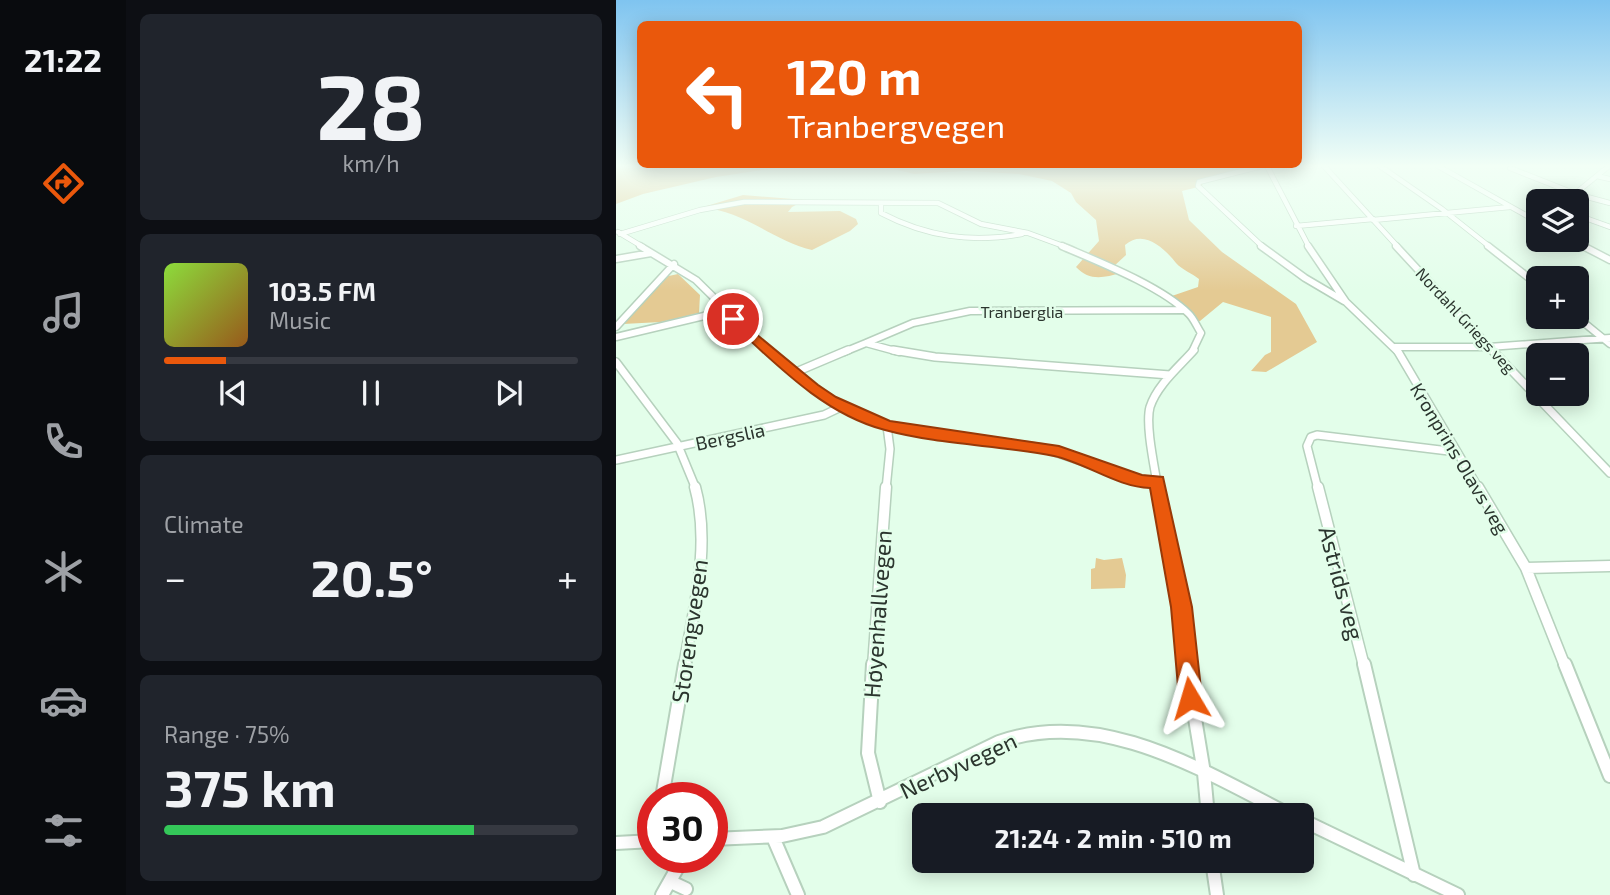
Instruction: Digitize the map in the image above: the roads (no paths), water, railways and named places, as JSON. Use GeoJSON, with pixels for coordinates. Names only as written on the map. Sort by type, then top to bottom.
{"type":"FeatureCollection","features":[{"type":"Feature","properties":{"kind":"street"},"geometry":{"type":"LineString","coordinates":[[618,232],[712,208]]}},
{"type":"Feature","properties":{"kind":"street"},"geometry":{"type":"LineString","coordinates":[[881,208],[881,213],[888,217],[913,229],[942,238],[985,240],[1028,233]]}},
{"type":"Feature","properties":{"kind":"street"},"geometry":{"type":"LineString","coordinates":[[950,208],[979,223],[1028,233],[1149,287],[1190,314],[1201,333],[1196,348],[1170,375],[1150,407],[1149,419],[1157,482],[1181,607],[1187,675],[1207,803]]}},
{"type":"Feature","properties":{"kind":"street"},"geometry":{"type":"LineString","coordinates":[[1221,208],[1260,245],[1304,277],[1346,302]]}},
{"type":"Feature","properties":{"kind":"street","name":"Kronprins Olavs veg"},"geometry":{"type":"LineString","coordinates":[[1286,208],[1346,302],[1395,347],[1526,568],[1610,776]]}},
{"type":"Feature","properties":{"kind":"street","name":"Nordahl Griegs veg"},"geometry":{"type":"LineString","coordinates":[[1363,208],[1489,347],[1610,473]]}},
{"type":"Feature","properties":{"kind":"street"},"geometry":{"type":"LineString","coordinates":[[1440,208],[1526,276]]}},
{"type":"Feature","properties":{"kind":"street"},"geometry":{"type":"LineString","coordinates":[[1296,226],[1502,208]]}},
{"type":"Feature","properties":{"kind":"street"},"geometry":{"type":"LineString","coordinates":[[1589,219],[1610,227]]}},
{"type":"Feature","properties":{"kind":"street"},"geometry":{"type":"LineString","coordinates":[[618,232],[696,280],[772,355],[813,388],[843,406],[887,426],[1059,452],[1141,481],[1157,482]]}},
{"type":"Feature","properties":{"kind":"street"},"geometry":{"type":"LineString","coordinates":[[1589,249],[1610,260]]}},
{"type":"Feature","properties":{"kind":"street"},"geometry":{"type":"LineString","coordinates":[[616,259],[652,253]]}},
{"type":"Feature","properties":{"kind":"street"},"geometry":{"type":"LineString","coordinates":[[616,327],[674,264]]}},
{"type":"Feature","properties":{"kind":"street","name":"Tranberglia"},"geometry":{"type":"LineString","coordinates":[[796,372],[921,320],[970,311],[1183,310]]}},
{"type":"Feature","properties":{"kind":"street"},"geometry":{"type":"LineString","coordinates":[[616,337],[725,311]]}},
{"type":"Feature","properties":{"kind":"street"},"geometry":{"type":"LineString","coordinates":[[1589,326],[1610,344]]}},
{"type":"Feature","properties":{"kind":"street"},"geometry":{"type":"LineString","coordinates":[[1395,347],[1489,347],[1606,338]]}},
{"type":"Feature","properties":{"kind":"street"},"geometry":{"type":"LineString","coordinates":[[866,343],[902,353],[935,357],[1170,375]]}},
{"type":"Feature","properties":{"kind":"street","name":"Storengvegen"},"geometry":{"type":"LineString","coordinates":[[616,362],[679,447],[691,472],[700,508],[698,594],[665,782]]}},
{"type":"Feature","properties":{"kind":"street","name":"Bergslia"},"geometry":{"type":"LineString","coordinates":[[616,460],[805,420],[843,406]]}},
{"type":"Feature","properties":{"kind":"street","name":"Høyenhallvegen"},"geometry":{"type":"LineString","coordinates":[[880,802],[868,753],[879,557],[890,449],[887,426]]}},
{"type":"Feature","properties":{"kind":"street","name":"Astrids veg"},"geometry":{"type":"LineString","coordinates":[[1414,874],[1375,708],[1307,446],[1311,437],[1317,435],[1457,453]]}},
{"type":"Feature","properties":{"kind":"street"},"geometry":{"type":"LineString","coordinates":[[1526,568],[1610,566]]}},
{"type":"Feature","properties":{"kind":"street","name":"Nerbyvegen"},"geometry":{"type":"LineString","coordinates":[[728,838],[772,837],[820,828],[880,802],[989,745],[1034,732],[1090,734],[1153,748],[1265,803]]}},
{"type":"Feature","properties":{"kind":"street"},"geometry":{"type":"LineString","coordinates":[[1314,826],[1458,895]]}},
{"type":"Feature","properties":{"kind":"street"},"geometry":{"type":"LineString","coordinates":[[772,837],[798,895]]}},
{"type":"Feature","properties":{"kind":"street"},"geometry":{"type":"LineString","coordinates":[[616,843],[637,842]]}},
{"type":"Feature","properties":{"kind":"street"},"geometry":{"type":"LineString","coordinates":[[662,895],[676,873]]}},
{"type":"Feature","properties":{"kind":"street"},"geometry":{"type":"LineString","coordinates":[[1214,873],[1217,895]]}},
{"type":"Feature","properties":{"kind":"street"},"geometry":{"type":"LineString","coordinates":[[671,882],[686,888]]}}]}
